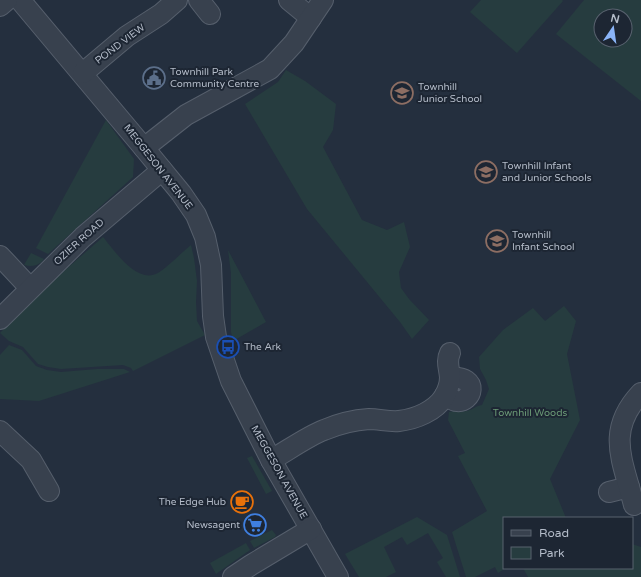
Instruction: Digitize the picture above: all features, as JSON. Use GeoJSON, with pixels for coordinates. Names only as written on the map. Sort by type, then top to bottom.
{"type":"FeatureCollection","features":[{"type":"Feature","properties":{"kind":"street"},"geometry":{"type":"LineString","coordinates":[[0,6],[7,0]]}},
{"type":"Feature","properties":{"kind":"street","name":"MEGGESON AVENUE"},"geometry":{"type":"LineString","coordinates":[[20,0],[83,73],[181,193],[196,215],[205,237],[211,264],[213,316],[216,337],[231,381],[271,460],[338,577]]}},
{"type":"Feature","properties":{"kind":"street","name":"POND VIEW"},"geometry":{"type":"LineString","coordinates":[[83,73],[127,36],[161,14],[177,0]]}},
{"type":"Feature","properties":{"kind":"street"},"geometry":{"type":"LineString","coordinates":[[289,0],[311,18]]}},
{"type":"Feature","properties":{"kind":"street"},"geometry":{"type":"LineString","coordinates":[[144,148],[186,115],[270,69],[294,43],[323,0]]}},
{"type":"Feature","properties":{"kind":"street","name":"OZIER ROAD"},"geometry":{"type":"LineString","coordinates":[[0,319],[83,237],[162,170]]}},
{"type":"Feature","properties":{"kind":"street"},"geometry":{"type":"LineString","coordinates":[[0,256],[30,288]]}},
{"type":"Feature","properties":{"kind":"street"},"geometry":{"type":"LineString","coordinates":[[271,460],[324,430],[352,421],[370,419],[399,421],[413,418],[431,409],[439,404],[447,387],[447,363],[450,353]]}},
{"type":"Feature","properties":{"kind":"street"},"geometry":{"type":"LineString","coordinates":[[609,492],[632,496],[620,452],[619,438],[622,420],[629,406],[641,393]]}},
{"type":"Feature","properties":{"kind":"street"},"geometry":{"type":"LineString","coordinates":[[0,431],[31,460],[49,491]]}},
{"type":"Feature","properties":{"kind":"street"},"geometry":{"type":"LineString","coordinates":[[233,577],[250,565],[311,529]]}},
{"type":"Feature","properties":{"kind":"green space"},"geometry":{"type":"Polygon","coordinates":[[[481,0],[563,1],[517,53],[470,12],[481,0]]]}},
{"type":"Feature","properties":{"kind":"green space"},"geometry":{"type":"Polygon","coordinates":[[[584,0],[641,0],[641,101],[556,34],[584,0]]]}},
{"type":"Feature","properties":{"kind":"green space"},"geometry":{"type":"Polygon","coordinates":[[[286,70],[305,81],[336,104],[333,130],[323,147],[362,220],[387,230],[404,222],[410,247],[399,272],[401,288],[409,299],[429,320],[412,339],[400,322],[307,209],[245,104],[278,82],[286,70]]]}},
{"type":"Feature","properties":{"kind":"green space"},"geometry":{"type":"Polygon","coordinates":[[[106,120],[134,159],[133,177],[48,254],[36,248],[106,120]]]}},
{"type":"Feature","properties":{"kind":"green space"},"geometry":{"type":"Polygon","coordinates":[[[103,237],[120,257],[134,270],[142,274],[150,275],[158,273],[191,245],[197,281],[197,321],[205,335],[133,371],[131,368],[123,365],[61,369],[38,364],[23,347],[9,341],[0,333],[41,291],[103,237]]]}},
{"type":"Feature","properties":{"kind":"green space"},"geometry":{"type":"Polygon","coordinates":[[[228,250],[266,322],[233,341],[231,332],[231,273],[228,250]]]}},
{"type":"Feature","properties":{"kind":"green space"},"geometry":{"type":"Polygon","coordinates":[[[31,253],[44,259],[35,265],[24,265],[31,253]]]}},
{"type":"Feature","properties":{"kind":"green space","name":"Townhill Woods"},"geometry":{"type":"Polygon","coordinates":[[[564,306],[576,321],[567,354],[580,420],[550,479],[566,517],[503,517],[503,569],[504,569],[498,573],[495,567],[475,577],[466,577],[452,532],[487,511],[458,456],[465,453],[448,420],[449,412],[464,411],[482,405],[489,389],[480,369],[479,357],[503,330],[533,308],[545,321],[564,306]]]}},
{"type":"Feature","properties":{"kind":"green space"},"geometry":{"type":"Polygon","coordinates":[[[9,345],[22,350],[36,366],[47,370],[61,372],[97,369],[124,369],[130,372],[39,401],[0,399],[0,355],[9,345]]]}},
{"type":"Feature","properties":{"kind":"green space"},"geometry":{"type":"Polygon","coordinates":[[[252,456],[272,491],[266,494],[247,458],[252,456]]]}},
{"type":"Feature","properties":{"kind":"green space"},"geometry":{"type":"Polygon","coordinates":[[[417,517],[447,535],[460,577],[446,577],[437,562],[443,558],[428,533],[407,545],[402,537],[384,547],[396,572],[386,577],[359,577],[345,554],[417,517]]]}},
{"type":"Feature","properties":{"kind":"green space"},"geometry":{"type":"Polygon","coordinates":[[[272,530],[276,535],[275,537],[254,548],[250,541],[272,530]]]}},
{"type":"Feature","properties":{"kind":"green space"},"geometry":{"type":"Polygon","coordinates":[[[246,543],[250,550],[216,574],[210,563],[246,543]]]}},
{"type":"Feature","properties":{"kind":"green space"},"geometry":{"type":"Polygon","coordinates":[[[633,544],[641,547],[641,577],[528,577],[524,569],[633,569],[633,544]]]}},
{"type":"Feature","properties":{"kind":"place","name":"Townhill Park Community Centre"},"geometry":{"type":"Point","coordinates":[154,78]}},
{"type":"Feature","properties":{"kind":"place","name":"Townhill Junior School"},"geometry":{"type":"Point","coordinates":[402,93]}},
{"type":"Feature","properties":{"kind":"place","name":"Townhill Infant and Junior Schools"},"geometry":{"type":"Point","coordinates":[486,172]}},
{"type":"Feature","properties":{"kind":"place","name":"Townhill Infant School"},"geometry":{"type":"Point","coordinates":[497,241]}},
{"type":"Feature","properties":{"kind":"place","name":"The Ark"},"geometry":{"type":"Point","coordinates":[228,347]}},
{"type":"Feature","properties":{"kind":"place","name":"The Edge Hub"},"geometry":{"type":"Point","coordinates":[242,502]}},
{"type":"Feature","properties":{"kind":"place","name":"Newsagent"},"geometry":{"type":"Point","coordinates":[255,525]}}]}
